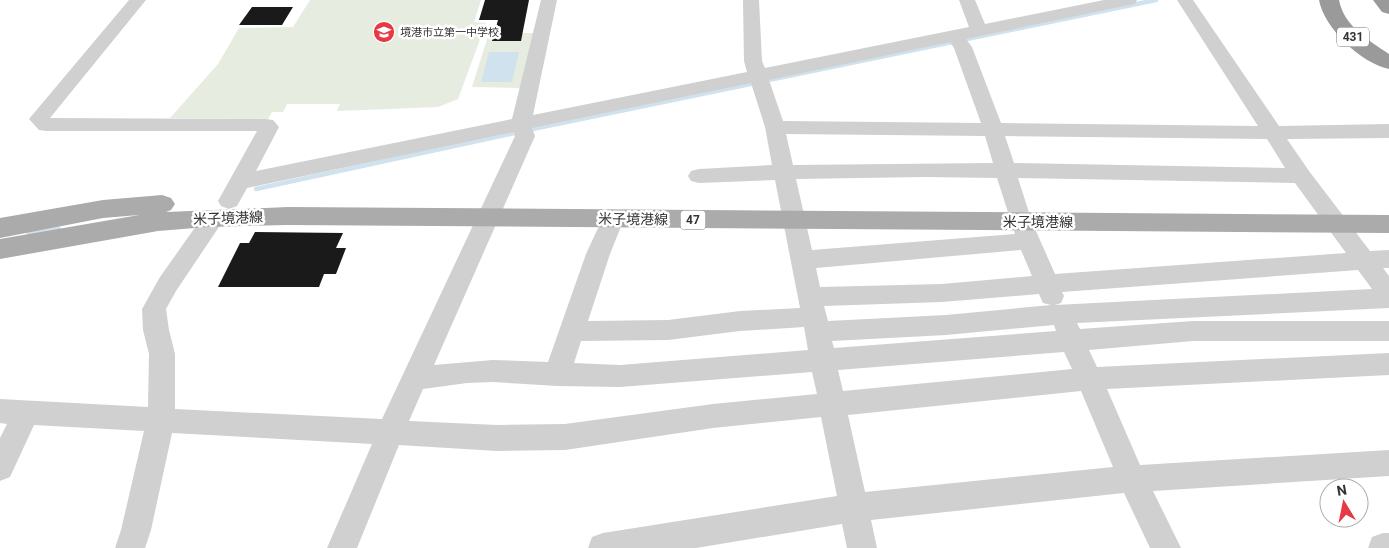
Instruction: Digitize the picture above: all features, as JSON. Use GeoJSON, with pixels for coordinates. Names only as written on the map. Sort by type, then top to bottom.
{"type":"FeatureCollection","features":[{"type":"Feature","properties":{"kind":"highway","name":"431"},"geometry":{"type":"LineString","coordinates":[[1329,0],[1331,11],[1342,27],[1361,44],[1389,63]]}},
{"type":"Feature","properties":{"kind":"highway"},"geometry":{"type":"LineString","coordinates":[[1383,0],[1389,8]]}},
{"type":"Feature","properties":{"kind":"main road","name":"米子境港線"},"geometry":{"type":"LineString","coordinates":[[0,249],[114,228],[159,222],[227,200]]}},
{"type":"Feature","properties":{"kind":"main road","name":"米子境港線"},"geometry":{"type":"LineString","coordinates":[[0,228],[103,209],[227,200],[298,216],[490,211],[792,213],[1022,223],[1331,216],[1389,208]]}},
{"type":"Feature","properties":{"kind":"main road","name":"米子境港線"},"geometry":{"type":"LineString","coordinates":[[490,211],[613,219],[792,213]]}},
{"type":"Feature","properties":{"kind":"main road","name":"米子境港線"},"geometry":{"type":"LineString","coordinates":[[1331,216],[1389,224]]}},
{"type":"Feature","properties":{"kind":"street"},"geometry":{"type":"LineString","coordinates":[[130,548],[136,530],[160,419],[162,354],[156,330],[154,309],[168,284],[227,200],[269,127],[266,125],[46,125],[39,119],[138,0]]}},
{"type":"Feature","properties":{"kind":"street"},"geometry":{"type":"LineString","coordinates":[[342,548],[391,431],[525,136],[521,125],[549,0]]}},
{"type":"Feature","properties":{"kind":"street"},"geometry":{"type":"LineString","coordinates":[[751,0],[752,49],[758,77],[775,127],[862,548]]}},
{"type":"Feature","properties":{"kind":"street"},"geometry":{"type":"LineString","coordinates":[[967,0],[979,31]]}},
{"type":"Feature","properties":{"kind":"street"},"geometry":{"type":"LineString","coordinates":[[227,200],[521,125],[979,31],[1085,5],[1129,0]]}},
{"type":"Feature","properties":{"kind":"street"},"geometry":{"type":"LineString","coordinates":[[1185,0],[1271,133],[1389,294]]}},
{"type":"Feature","properties":{"kind":"street"},"geometry":{"type":"LineString","coordinates":[[954,36],[962,47],[993,129],[1022,223],[1132,479],[1166,548]]}},
{"type":"Feature","properties":{"kind":"street"},"geometry":{"type":"LineString","coordinates":[[775,127],[1271,133],[1389,131]]}},
{"type":"Feature","properties":{"kind":"street"},"geometry":{"type":"LineString","coordinates":[[698,176],[784,171],[1005,171],[1301,176]]}},
{"type":"Feature","properties":{"kind":"street"},"geometry":{"type":"LineString","coordinates":[[557,374],[598,254],[613,219]]}},
{"type":"Feature","properties":{"kind":"street"},"geometry":{"type":"LineString","coordinates":[[802,260],[1022,223]]}},
{"type":"Feature","properties":{"kind":"street"},"geometry":{"type":"LineString","coordinates":[[572,331],[668,330],[740,321],[813,315],[942,293],[1047,283],[1389,259]]}},
{"type":"Feature","properties":{"kind":"street"},"geometry":{"type":"LineString","coordinates":[[813,315],[946,325],[1061,314],[1389,298]]}},
{"type":"Feature","properties":{"kind":"street"},"geometry":{"type":"LineString","coordinates":[[416,379],[468,372],[493,371],[620,376],[823,362],[1193,331],[1389,331]]}},
{"type":"Feature","properties":{"kind":"street"},"geometry":{"type":"LineString","coordinates":[[0,468],[13,412],[497,438],[565,437],[713,416],[1089,379],[1389,364]]}},
{"type":"Feature","properties":{"kind":"street"},"geometry":{"type":"LineString","coordinates":[[603,548],[853,508],[1132,479],[1389,463]]}},
{"type":"Feature","properties":{"kind":"street"},"geometry":{"type":"LineString","coordinates":[[1383,548],[1389,548]]}},
{"type":"Feature","properties":{"kind":"shaded area","name":"境港市立第一中学校"},"geometry":{"type":"Polygon","coordinates":[[[310,0],[481,0],[474,22],[486,23],[458,99],[438,107],[337,111],[340,104],[287,104],[283,112],[272,112],[268,119],[170,118],[218,64],[239,28],[293,27],[310,0]]]}},
{"type":"Feature","properties":{"kind":"shaded area"},"geometry":{"type":"Polygon","coordinates":[[[489,33],[534,33],[520,88],[472,87],[489,33]]]}},
{"type":"Feature","properties":{"kind":"water"},"geometry":{"type":"Polygon","coordinates":[[[489,52],[519,52],[512,82],[481,82],[489,52]]]}},
{"type":"Feature","properties":{"kind":"building"},"geometry":{"type":"Polygon","coordinates":[[[485,0],[529,0],[521,41],[492,41],[498,20],[479,20],[485,0]]]}},
{"type":"Feature","properties":{"kind":"building"},"geometry":{"type":"Polygon","coordinates":[[[252,7],[293,7],[282,25],[239,25],[252,7]]]}},
{"type":"Feature","properties":{"kind":"building"},"geometry":{"type":"Polygon","coordinates":[[[255,232],[343,233],[336,248],[346,248],[336,274],[324,274],[319,287],[218,287],[240,243],[249,243],[255,232]]]}},
{"type":"Feature","properties":{"kind":"waterway"},"geometry":{"type":"LineString","coordinates":[[528,130],[1156,0]]}},
{"type":"Feature","properties":{"kind":"waterway"},"geometry":{"type":"LineString","coordinates":[[256,189],[519,132]]}},
{"type":"Feature","properties":{"kind":"waterway"},"geometry":{"type":"LineString","coordinates":[[38,232],[29,233],[59,229]]}},
{"type":"Feature","properties":{"kind":"place","name":"境港市立第一中学校"},"geometry":{"type":"Point","coordinates":[384,32]}}]}
